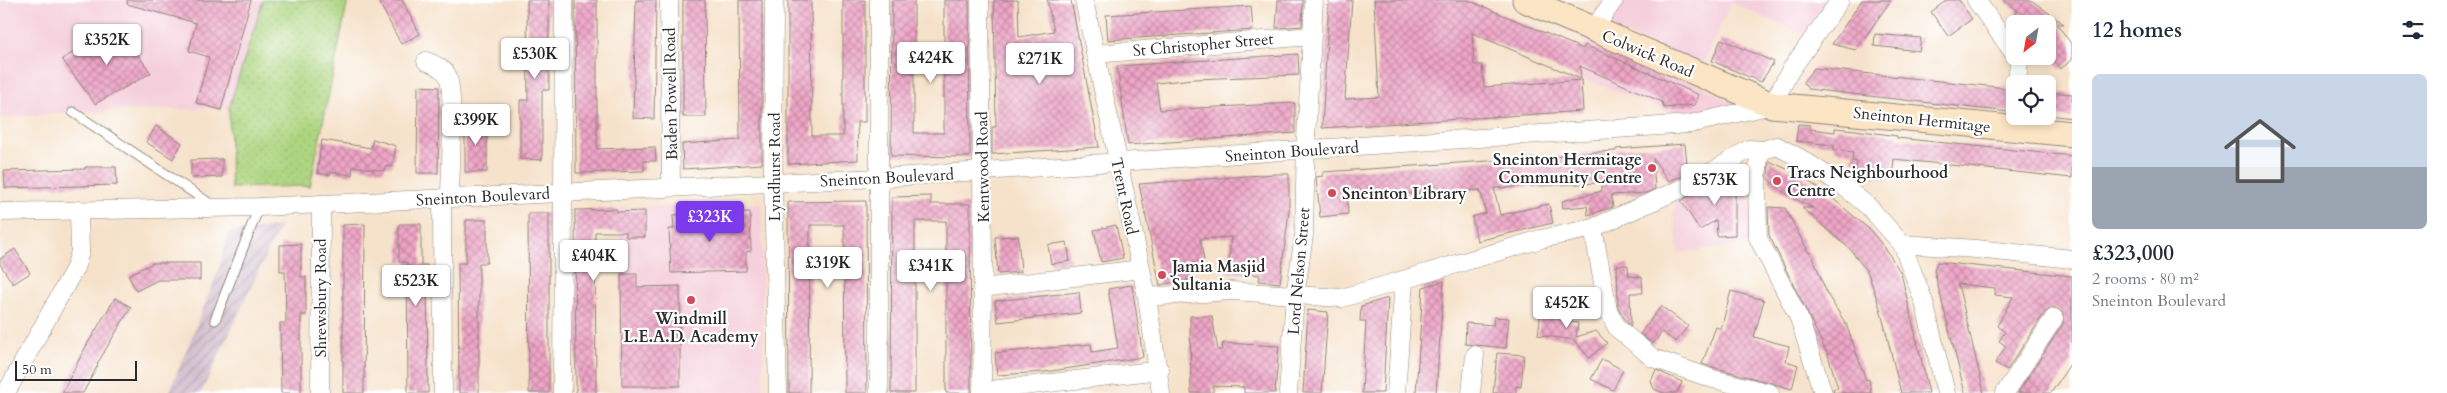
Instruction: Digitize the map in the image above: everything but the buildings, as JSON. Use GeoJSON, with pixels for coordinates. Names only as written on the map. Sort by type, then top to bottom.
{"type":"FeatureCollection","features":[{"type":"Feature","properties":{"kind":"street"},"geometry":{"type":"LineString","coordinates":[[562,393],[564,0]]}},
{"type":"Feature","properties":{"kind":"street","name":"Baden Powell Road"},"geometry":{"type":"LineString","coordinates":[[669,0],[672,187]]}},
{"type":"Feature","properties":{"kind":"street","name":"Lyndhurst Road"},"geometry":{"type":"LineString","coordinates":[[774,0],[773,182],[778,393]]}},
{"type":"Feature","properties":{"kind":"street"},"geometry":{"type":"LineString","coordinates":[[879,0],[880,393]]}},
{"type":"Feature","properties":{"kind":"street","name":"Kentwood Road"},"geometry":{"type":"LineString","coordinates":[[980,0],[982,392]]}},
{"type":"Feature","properties":{"kind":"street","name":"Trent Road"},"geometry":{"type":"LineString","coordinates":[[1084,0],[1147,297],[1160,370],[1162,393]]}},
{"type":"Feature","properties":{"kind":"street","name":"Lord Nelson Street"},"geometry":{"type":"LineString","coordinates":[[1288,393],[1295,296],[1304,235],[1306,150],[1314,0]]}},
{"type":"Feature","properties":{"kind":"street","name":"Colwick Road"},"geometry":{"type":"LineString","coordinates":[[1525,0],[1772,105]]}},
{"type":"Feature","properties":{"kind":"street"},"geometry":{"type":"LineString","coordinates":[[1594,30],[1614,0]]}},
{"type":"Feature","properties":{"kind":"street"},"geometry":{"type":"LineString","coordinates":[[1772,105],[1790,71],[1840,0]]}},
{"type":"Feature","properties":{"kind":"street"},"geometry":{"type":"LineString","coordinates":[[1976,0],[2006,43]]}},
{"type":"Feature","properties":{"kind":"street","name":"St Christopher Street"},"geometry":{"type":"LineString","coordinates":[[1095,54],[1311,36]]}},
{"type":"Feature","properties":{"kind":"street"},"geometry":{"type":"LineString","coordinates":[[426,61],[436,64],[447,74],[451,94],[446,198],[443,393]]}},
{"type":"Feature","properties":{"kind":"street","name":"Sneinton Boulevard"},"geometry":{"type":"LineString","coordinates":[[0,212],[259,207],[562,191],[878,178],[1118,164],[1501,135],[1690,124],[1772,105]]}},
{"type":"Feature","properties":{"kind":"street","name":"Sneinton Hermitage"},"geometry":{"type":"LineString","coordinates":[[1772,105],[2006,121]]}},
{"type":"Feature","properties":{"kind":"street","name":"Sneinton Hermitage"},"geometry":{"type":"LineString","coordinates":[[2029,125],[2072,134]]}},
{"type":"Feature","properties":{"kind":"street"},"geometry":{"type":"LineString","coordinates":[[1147,297],[1231,291],[1342,298],[1541,239],[1594,228],[1694,183],[1749,150],[1763,150],[1772,146],[1782,148],[1842,185],[1869,207],[1902,244],[1924,302],[1946,393]]}},
{"type":"Feature","properties":{"kind":"street"},"geometry":{"type":"LineString","coordinates":[[1763,150],[1759,157],[1757,177],[1758,238],[1799,318],[1823,393]]}},
{"type":"Feature","properties":{"kind":"street","name":"Shrewsbury Road"},"geometry":{"type":"LineString","coordinates":[[320,204],[320,393]]}},
{"type":"Feature","properties":{"kind":"street"},"geometry":{"type":"LineString","coordinates":[[6,393],[75,268],[80,252],[79,210]]}},
{"type":"Feature","properties":{"kind":"street"},"geometry":{"type":"LineString","coordinates":[[1594,228],[1608,310],[1616,328],[1653,358],[1713,379],[1770,393]]}},
{"type":"Feature","properties":{"kind":"street"},"geometry":{"type":"LineString","coordinates":[[1902,244],[1976,248],[2072,259]]}},
{"type":"Feature","properties":{"kind":"street"},"geometry":{"type":"LineString","coordinates":[[982,288],[1141,269]]}},
{"type":"Feature","properties":{"kind":"street"},"geometry":{"type":"LineString","coordinates":[[1396,393],[1404,281]]}},
{"type":"Feature","properties":{"kind":"street"},"geometry":{"type":"LineString","coordinates":[[2005,393],[2054,318]]}},
{"type":"Feature","properties":{"kind":"street"},"geometry":{"type":"LineString","coordinates":[[1471,393],[1474,356]]}},
{"type":"Feature","properties":{"kind":"street"},"geometry":{"type":"LineString","coordinates":[[982,392],[1160,370]]}},
{"type":"Feature","properties":{"kind":"lane"},"geometry":{"type":"LineString","coordinates":[[73,112],[216,208]]}},
{"type":"Feature","properties":{"kind":"lane"},"geometry":{"type":"LineString","coordinates":[[214,320],[259,207]]}},
{"type":"Feature","properties":{"kind":"shaded area"},"geometry":{"type":"Polygon","coordinates":[[[0,0],[263,0],[229,108],[73,112],[0,118],[0,0]]]}},
{"type":"Feature","properties":{"kind":"shaded area"},"geometry":{"type":"Polygon","coordinates":[[[1617,0],[1827,0],[1803,34],[1731,3],[1703,65],[1601,24],[1617,0]]]}},
{"type":"Feature","properties":{"kind":"shaded area"},"geometry":{"type":"Polygon","coordinates":[[[1588,37],[1736,102],[1735,104],[1689,118],[1573,75],[1588,37]]]}},
{"type":"Feature","properties":{"kind":"shaded area"},"geometry":{"type":"Polygon","coordinates":[[[1752,156],[1751,243],[1679,253],[1673,214],[1677,195],[1752,156]]]}},
{"type":"Feature","properties":{"kind":"shaded area","name":"Windmill L.E.A.D. Academy"},"geometry":{"type":"Polygon","coordinates":[[[762,204],[763,393],[620,393],[620,207],[762,204]]]}},
{"type":"Feature","properties":{"kind":"shaded area"},"geometry":{"type":"Polygon","coordinates":[[[280,226],[201,393],[169,393],[219,269],[229,232],[280,226]]]}},
{"type":"Feature","properties":{"kind":"green space"},"geometry":{"type":"Polygon","coordinates":[[[263,0],[348,0],[310,186],[231,188],[229,108],[263,0]]]}},
{"type":"Feature","properties":{"kind":"place","name":"Sneinton Hermitage Community Centre"},"geometry":{"type":"Point","coordinates":[1652,168]}},
{"type":"Feature","properties":{"kind":"place","name":"Tracs Neighbourhood Centre"},"geometry":{"type":"Point","coordinates":[1777,181]}},
{"type":"Feature","properties":{"kind":"place","name":"Sneinton Library"},"geometry":{"type":"Point","coordinates":[1332,193]}},
{"type":"Feature","properties":{"kind":"place","name":"Jamia Masjid Sultania"},"geometry":{"type":"Point","coordinates":[1162,275]}},
{"type":"Feature","properties":{"kind":"place","name":"Windmill L.E.A.D. Academy"},"geometry":{"type":"Point","coordinates":[691,300]}}]}
